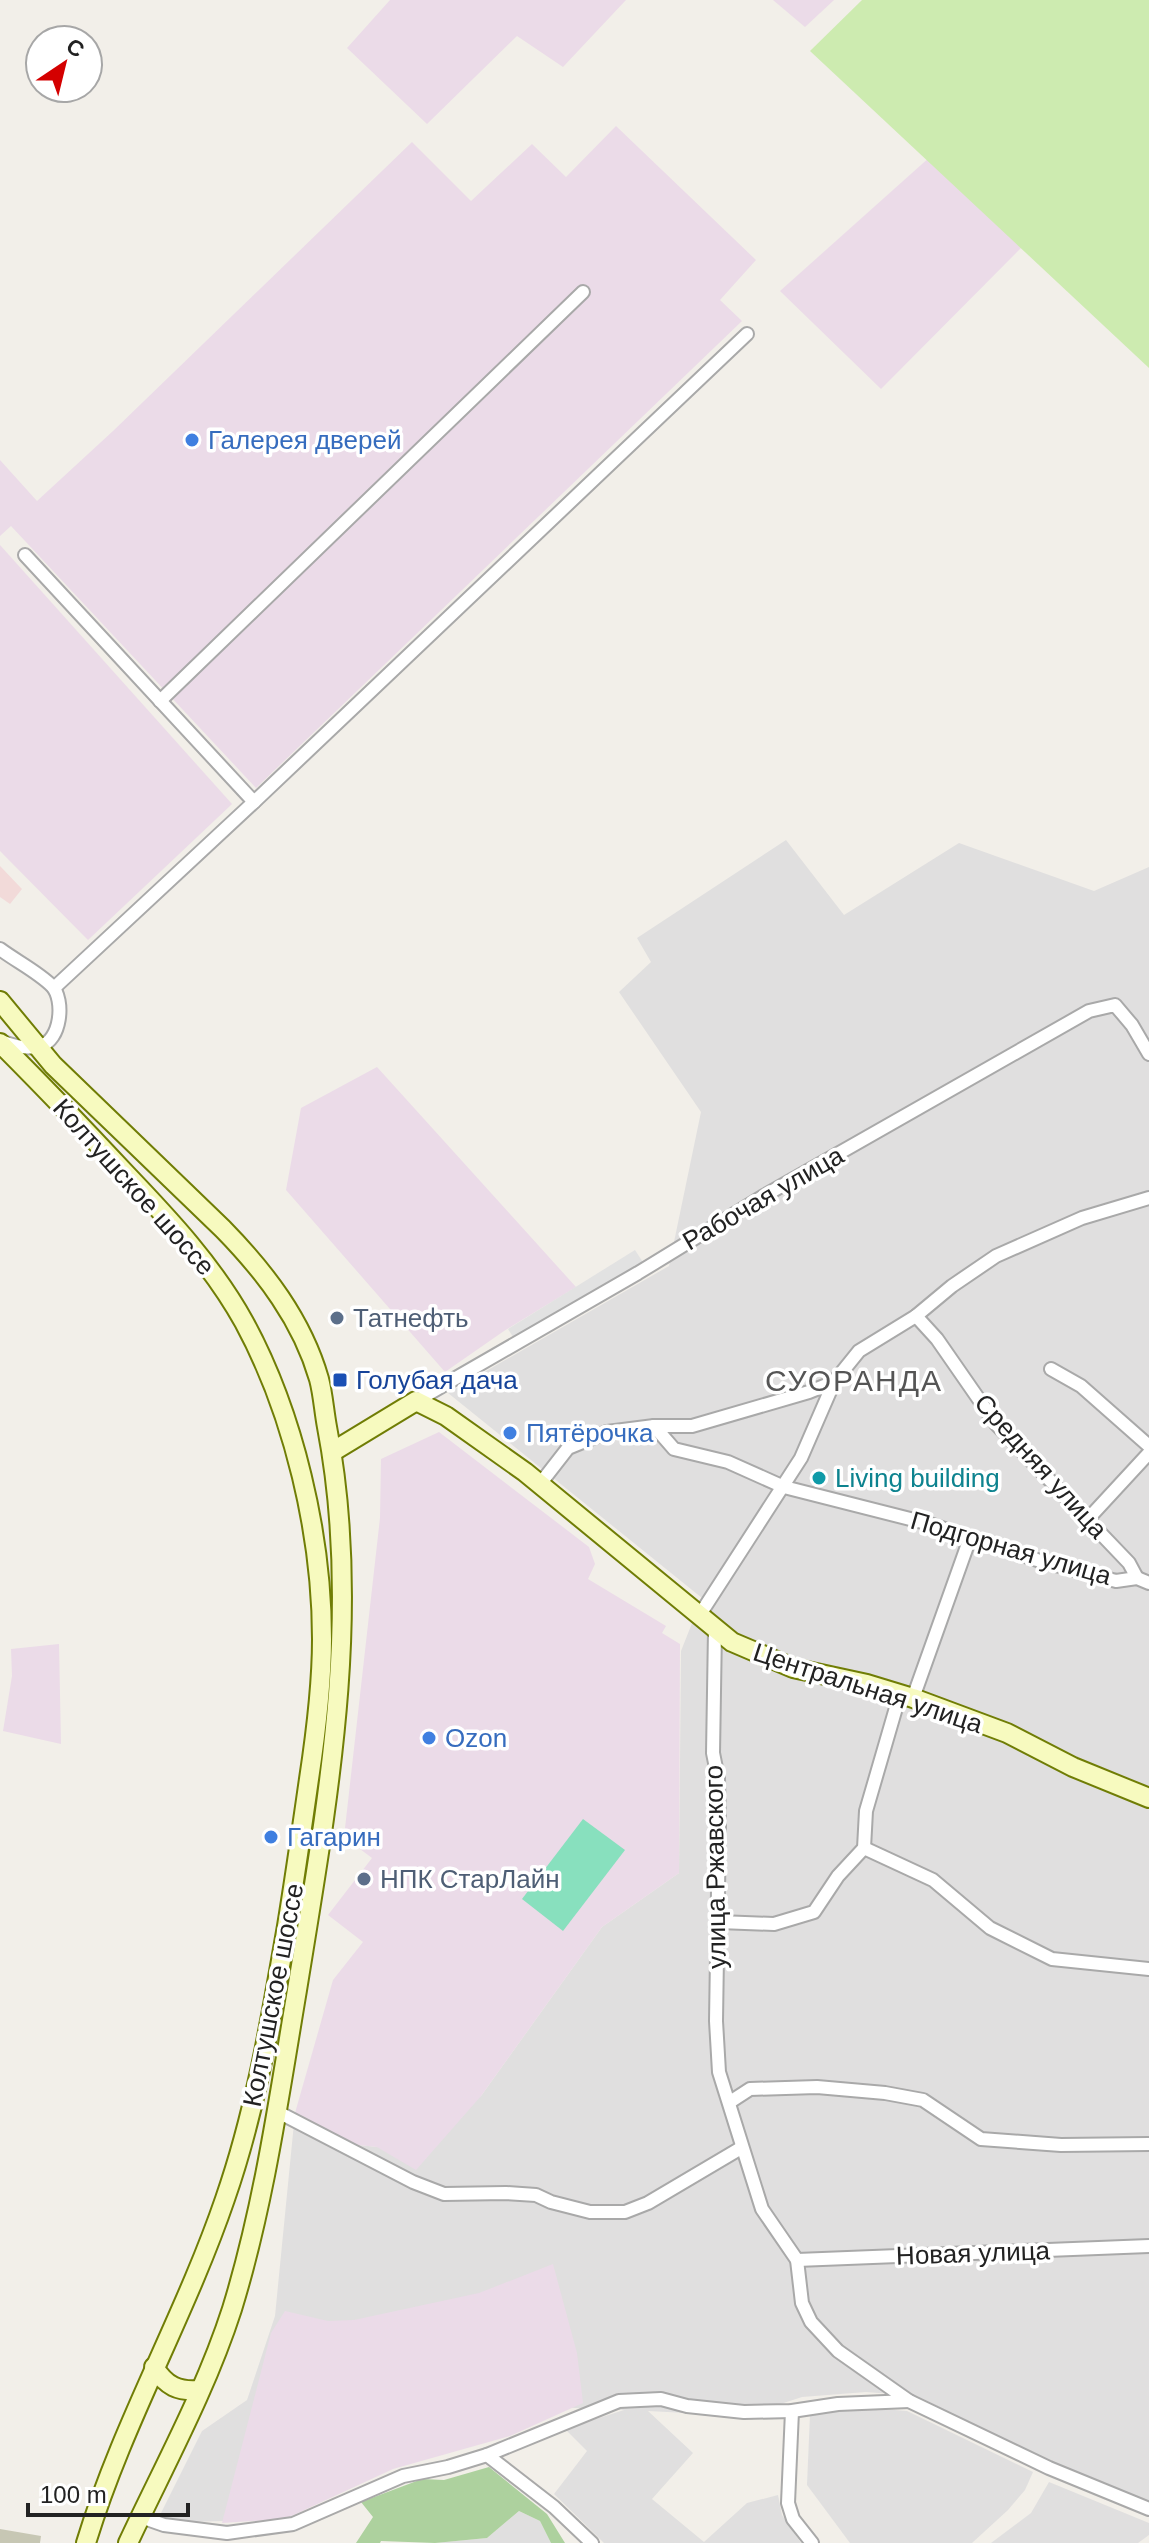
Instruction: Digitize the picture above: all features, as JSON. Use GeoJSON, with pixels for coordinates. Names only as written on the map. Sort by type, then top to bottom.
{"type":"FeatureCollection","features":[{"type":"Feature","properties":{"kind":"main road","name":"Колтушское шоссе"},"geometry":{"type":"LineString","coordinates":[[0,1001],[38,1047],[249,1255],[272,1285],[300,1330],[319,1381],[332,1452],[343,1543],[340,1690],[322,1835],[253,2231],[230,2312],[200,2390],[128,2543]]}},
{"type":"Feature","properties":{"kind":"main road","name":"Колтушское шоссе"},"geometry":{"type":"LineString","coordinates":[[0,1042],[69,1111],[188,1240],[243,1321],[273,1386],[293,1449],[310,1516],[321,1598],[322,1645],[316,1732],[274,2009],[256,2091],[224,2203],[110,2471],[86,2543]]}},
{"type":"Feature","properties":{"kind":"main road"},"geometry":{"type":"LineString","coordinates":[[332,1452],[416,1401]]}},
{"type":"Feature","properties":{"kind":"main road","name":"Центральная улица"},"geometry":{"type":"LineString","coordinates":[[416,1401],[446,1416],[540,1484],[715,1630],[747,1650],[793,1668],[907,1696],[1007,1733],[1073,1767],[1149,1798]]}},
{"type":"Feature","properties":{"kind":"main road"},"geometry":{"type":"LineString","coordinates":[[154,2367],[161,2379],[173,2388],[200,2390]]}},
{"type":"Feature","properties":{"kind":"street"},"geometry":{"type":"LineString","coordinates":[[160,701],[583,292]]}},
{"type":"Feature","properties":{"kind":"street"},"geometry":{"type":"LineString","coordinates":[[54,988],[747,334]]}},
{"type":"Feature","properties":{"kind":"street"},"geometry":{"type":"LineString","coordinates":[[25,555],[254,802]]}},
{"type":"Feature","properties":{"kind":"street"},"geometry":{"type":"LineString","coordinates":[[0,949],[54,988],[60,1007],[57,1023],[53,1036],[45,1045],[38,1047]]}},
{"type":"Feature","properties":{"kind":"street","name":"Рабочая улица"},"geometry":{"type":"LineString","coordinates":[[416,1401],[946,1091],[1089,1011],[1115,1005],[1132,1025],[1149,1054]]}},
{"type":"Feature","properties":{"kind":"street","name":"Колтушское шоссе"},"geometry":{"type":"LineString","coordinates":[[0,1042],[17,1047],[38,1047]]}},
{"type":"Feature","properties":{"kind":"street"},"geometry":{"type":"LineString","coordinates":[[699,1616],[784,1487],[801,1458],[834,1382],[859,1351],[916,1316],[996,1256],[1082,1218],[1149,1198]]}},
{"type":"Feature","properties":{"kind":"street","name":"Средняя улица"},"geometry":{"type":"LineString","coordinates":[[916,1316],[937,1339],[996,1424],[1143,1580]]}},
{"type":"Feature","properties":{"kind":"street"},"geometry":{"type":"LineString","coordinates":[[1051,1369],[1081,1386],[1149,1446]]}},
{"type":"Feature","properties":{"kind":"street"},"geometry":{"type":"LineString","coordinates":[[540,1484],[568,1448],[607,1432],[654,1426],[692,1426],[834,1382]]}},
{"type":"Feature","properties":{"kind":"street","name":"Подгорная улица"},"geometry":{"type":"LineString","coordinates":[[654,1426],[674,1449],[728,1462],[784,1487],[867,1507],[1116,1581],[1143,1580]]}},
{"type":"Feature","properties":{"kind":"street"},"geometry":{"type":"LineString","coordinates":[[1088,1519],[1149,1453]]}},
{"type":"Feature","properties":{"kind":"street"},"geometry":{"type":"LineString","coordinates":[[719,1922],[774,1924],[814,1912],[838,1876],[864,1848],[866,1811],[907,1696],[970,1538]]}},
{"type":"Feature","properties":{"kind":"street","name":"улица Ржавского"},"geometry":{"type":"LineString","coordinates":[[715,1630],[713,1753],[719,1793],[719,2072],[762,2209],[797,2260]]}},
{"type":"Feature","properties":{"kind":"street"},"geometry":{"type":"LineString","coordinates":[[864,1848],[933,1880],[990,1928],[1052,1959],[1149,1969]]}},
{"type":"Feature","properties":{"kind":"street"},"geometry":{"type":"LineString","coordinates":[[730,2102],[750,2089],[817,2087],[885,2093],[923,2100],[981,2139],[1061,2145],[1149,2144]]}},
{"type":"Feature","properties":{"kind":"street"},"geometry":{"type":"LineString","coordinates":[[276,2111],[413,2182],[444,2194],[536,2195],[590,2212],[625,2212],[648,2203],[741,2148]]}},
{"type":"Feature","properties":{"kind":"street","name":"Новая улица"},"geometry":{"type":"LineString","coordinates":[[797,2260],[1149,2246]]}},
{"type":"Feature","properties":{"kind":"street"},"geometry":{"type":"LineString","coordinates":[[797,2260],[802,2303],[821,2335],[838,2351],[909,2401],[1049,2468],[1149,2509]]}},
{"type":"Feature","properties":{"kind":"street"},"geometry":{"type":"LineString","coordinates":[[141,2517],[164,2525],[227,2533],[293,2524],[403,2476],[487,2455],[619,2401],[661,2399],[687,2406],[744,2412],[792,2411],[880,2400],[909,2401]]}},
{"type":"Feature","properties":{"kind":"street"},"geometry":{"type":"LineString","coordinates":[[792,2411],[788,2503],[793,2519],[812,2543]]}},
{"type":"Feature","properties":{"kind":"street"},"geometry":{"type":"LineString","coordinates":[[487,2455],[554,2507],[592,2543]]}},
{"type":"Feature","properties":{"kind":"street"},"geometry":{"type":"LineString","coordinates":[[205,2530],[209,2543]]}},
{"type":"Feature","properties":{"kind":"shaded area"},"geometry":{"type":"Polygon","coordinates":[[[390,0],[626,0],[563,67],[517,36],[427,124],[347,48],[390,0]]]}},
{"type":"Feature","properties":{"kind":"shaded area"},"geometry":{"type":"Polygon","coordinates":[[[773,0],[834,0],[805,27],[773,0]]]}},
{"type":"Feature","properties":{"kind":"shaded area"},"geometry":{"type":"Polygon","coordinates":[[[616,126],[756,260],[720,300],[742,321],[256,788],[11,526],[0,536],[0,460],[37,501],[412,142],[471,201],[532,144],[566,177],[616,126]]]}},
{"type":"Feature","properties":{"kind":"shaded area"},"geometry":{"type":"Polygon","coordinates":[[[931,156],[1026,243],[881,389],[780,291],[931,156]]]}},
{"type":"Feature","properties":{"kind":"shaded area"},"geometry":{"type":"Polygon","coordinates":[[[0,545],[232,804],[88,940],[0,851],[0,545]]]}},
{"type":"Feature","properties":{"kind":"shaded area","name":"СУОРАНДА"},"geometry":{"type":"Polygon","coordinates":[[[786,840],[844,915],[959,843],[1094,891],[1149,867],[1149,2504],[1045,2459],[917,2396],[866,2392],[802,2397],[743,2416],[648,2411],[693,2453],[652,2499],[704,2542],[747,2503],[778,2495],[782,2515],[801,2543],[604,2543],[554,2494],[587,2451],[565,2429],[624,2410],[552,2407],[223,2521],[158,2519],[202,2431],[247,2400],[275,2316],[295,2113],[349,2144],[377,2147],[481,2096],[602,1927],[679,1873],[681,1651],[702,1598],[448,1393],[669,1266],[701,1112],[619,992],[651,962],[637,938],[786,840]]]}},
{"type":"Feature","properties":{"kind":"shaded area"},"geometry":{"type":"Polygon","coordinates":[[[0,866],[22,889],[10,904],[0,897],[0,866]]]}},
{"type":"Feature","properties":{"kind":"shaded area"},"geometry":{"type":"Polygon","coordinates":[[[377,1067],[576,1287],[445,1372],[286,1190],[301,1108],[377,1067]]]}},
{"type":"Feature","properties":{"kind":"shaded area"},"geometry":{"type":"Polygon","coordinates":[[[635,1250],[644,1264],[515,1340],[508,1329],[635,1250]]]}},
{"type":"Feature","properties":{"kind":"shaded area"},"geometry":{"type":"Polygon","coordinates":[[[439,1432],[589,1547],[595,1564],[588,1579],[666,1626],[662,1633],[680,1644],[679,1873],[602,1927],[481,2096],[416,2170],[377,2147],[349,2144],[295,2113],[333,1980],[363,1942],[328,1915],[372,1858],[344,1837],[380,1518],[381,1459],[439,1432]]]}},
{"type":"Feature","properties":{"kind":"shaded area"},"geometry":{"type":"Polygon","coordinates":[[[59,1644],[61,1744],[3,1731],[12,1676],[11,1649],[59,1644]]]}},
{"type":"Feature","properties":{"kind":"shaded area"},"geometry":{"type":"Polygon","coordinates":[[[553,2264],[577,2353],[583,2403],[510,2436],[393,2469],[285,2519],[222,2523],[271,2333],[285,2311],[328,2321],[354,2320],[479,2293],[553,2264]]]}},
{"type":"Feature","properties":{"kind":"shaded area"},"geometry":{"type":"Polygon","coordinates":[[[857,2407],[907,2411],[1033,2472],[1025,2490],[1008,2510],[972,2543],[850,2543],[807,2485],[810,2415],[857,2407]]]}},
{"type":"Feature","properties":{"kind":"shaded area"},"geometry":{"type":"Polygon","coordinates":[[[1049,2482],[1149,2523],[1149,2535],[1138,2543],[991,2543],[1031,2513],[1049,2482]]]}},
{"type":"Feature","properties":{"kind":"shaded area"},"geometry":{"type":"Polygon","coordinates":[[[519,2511],[540,2521],[551,2543],[435,2543],[487,2538],[519,2511]]]}},
{"type":"Feature","properties":{"kind":"shaded area"},"geometry":{"type":"Polygon","coordinates":[[[0,2529],[41,2536],[40,2543],[0,2543],[0,2529]]]}},
{"type":"Feature","properties":{"kind":"green space"},"geometry":{"type":"Polygon","coordinates":[[[862,0],[1149,0],[1149,368],[810,51],[862,0]]]}},
{"type":"Feature","properties":{"kind":"green space"},"geometry":{"type":"Polygon","coordinates":[[[583,1819],[625,1850],[563,1931],[522,1899],[583,1819]]]}},
{"type":"Feature","properties":{"kind":"green space"},"geometry":{"type":"Polygon","coordinates":[[[489,2467],[547,2514],[565,2543],[551,2543],[540,2521],[519,2511],[487,2538],[435,2543],[356,2543],[373,2517],[361,2502],[422,2479],[444,2480],[489,2467]]]}},
{"type":"Feature","properties":{"kind":"place","name":"Галерея дверей"},"geometry":{"type":"Point","coordinates":[192,440]}},
{"type":"Feature","properties":{"kind":"place","name":"Татнефть"},"geometry":{"type":"Point","coordinates":[337,1318]}},
{"type":"Feature","properties":{"kind":"place","name":"Голубая дача"},"geometry":{"type":"Point","coordinates":[340,1380]}},
{"type":"Feature","properties":{"kind":"place","name":"Пятёрочка"},"geometry":{"type":"Point","coordinates":[510,1433]}},
{"type":"Feature","properties":{"kind":"place","name":"Living building"},"geometry":{"type":"Point","coordinates":[819,1478]}},
{"type":"Feature","properties":{"kind":"place","name":"Ozon"},"geometry":{"type":"Point","coordinates":[429,1738]}},
{"type":"Feature","properties":{"kind":"place","name":"Гагарин"},"geometry":{"type":"Point","coordinates":[271,1837]}},
{"type":"Feature","properties":{"kind":"place","name":"НПК СтарЛайн"},"geometry":{"type":"Point","coordinates":[364,1879]}},
{"type":"Feature","properties":{"kind":"district","name":"СУОРАНДА"},"geometry":{"type":"Point","coordinates":[854,1381]}}]}
